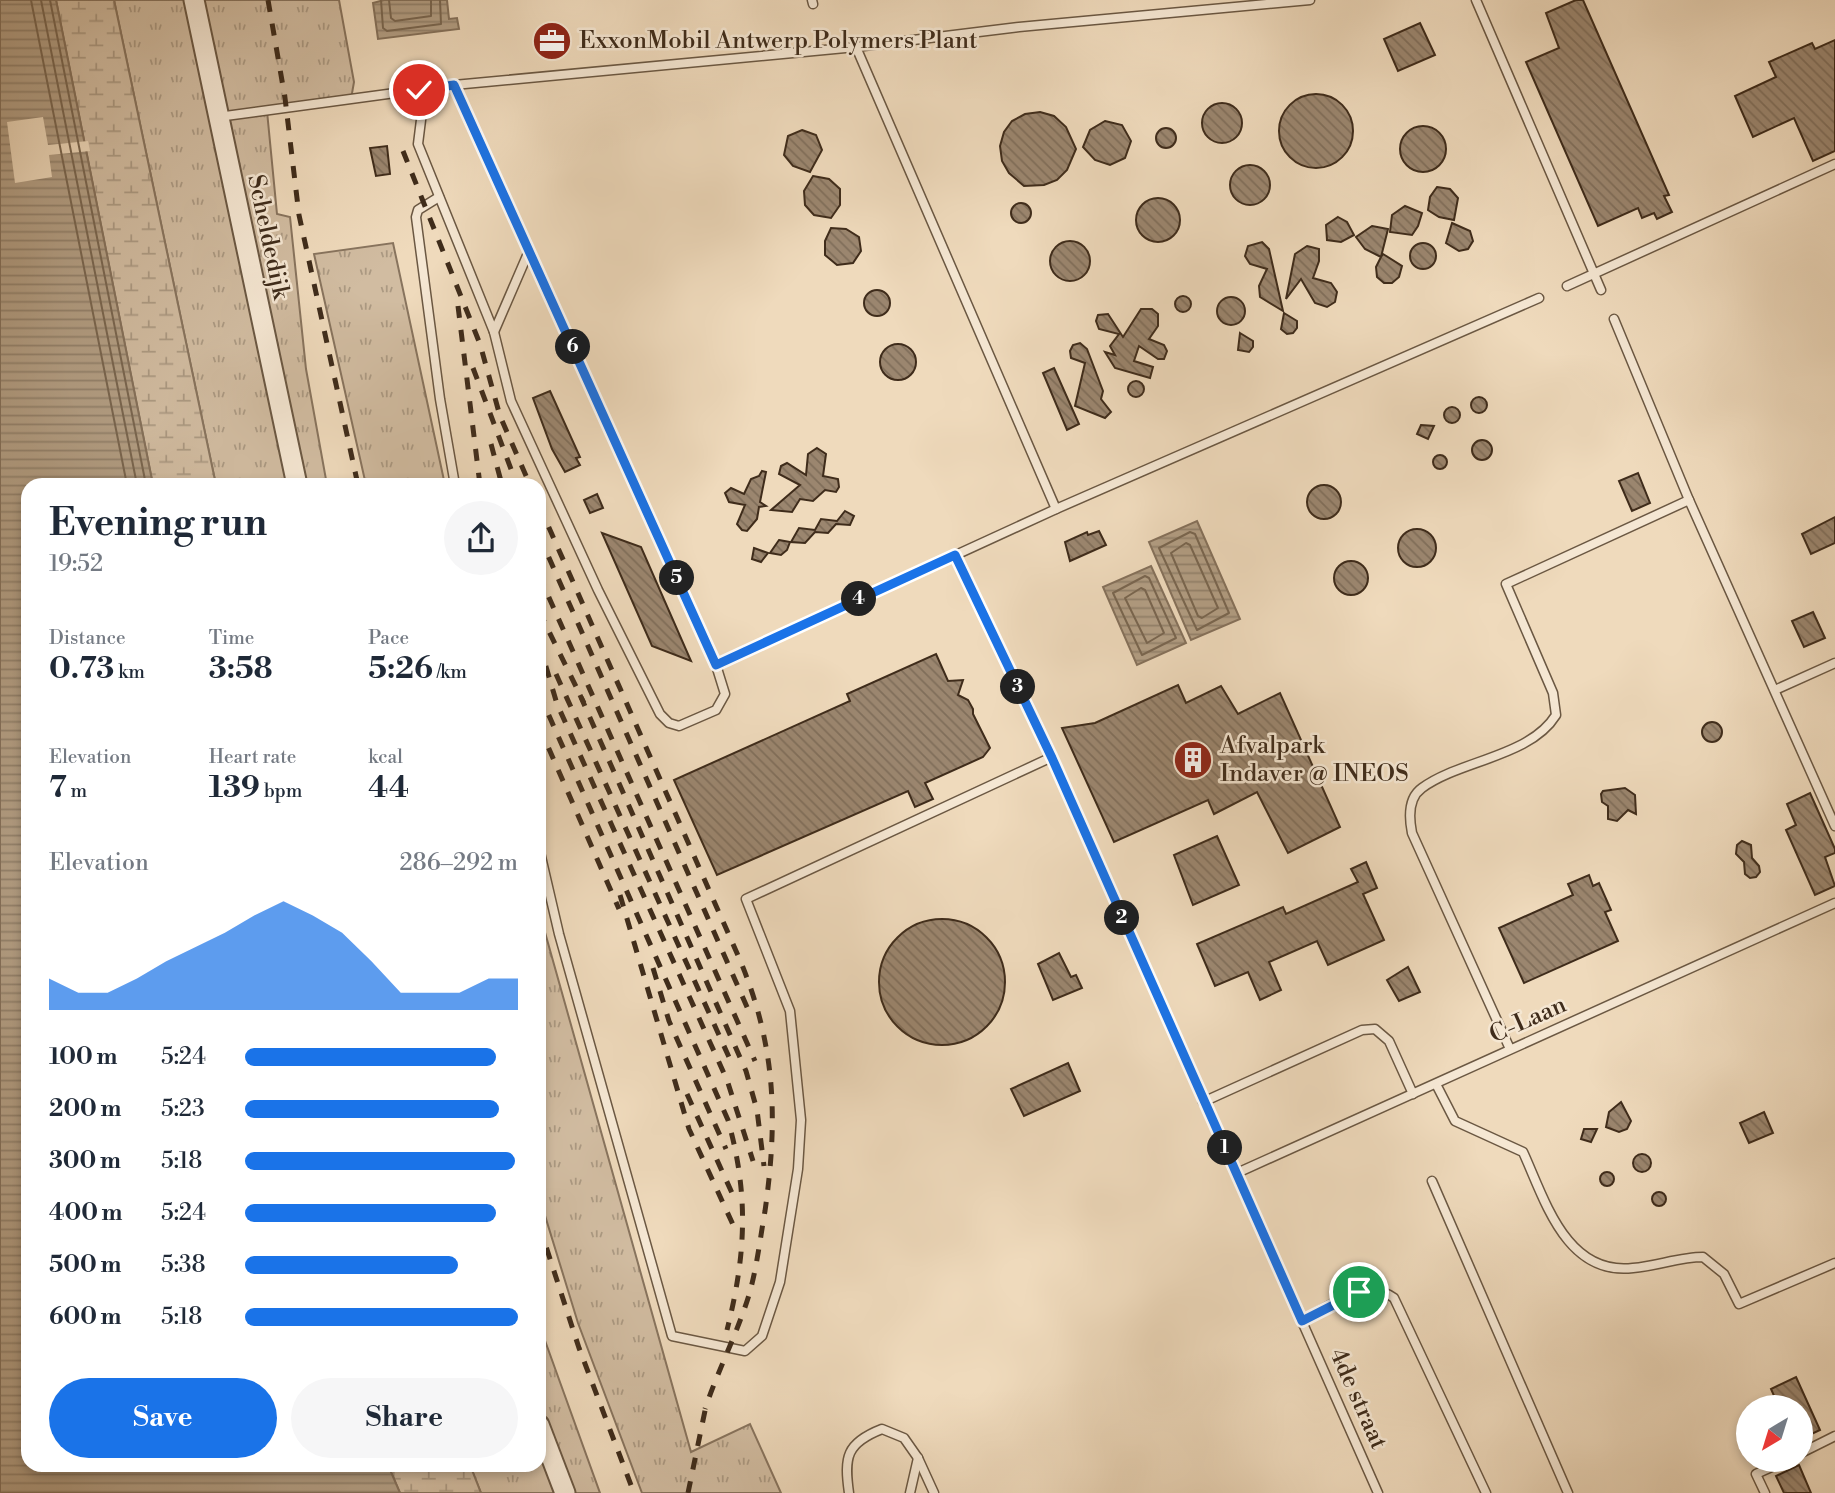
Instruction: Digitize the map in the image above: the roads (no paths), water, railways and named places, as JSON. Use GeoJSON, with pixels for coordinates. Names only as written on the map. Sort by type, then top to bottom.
{"type":"FeatureCollection","features":[{"type":"Feature","properties":{"kind":"street","name":"Scheldedijk"},"geometry":{"type":"LineString","coordinates":[[194,0],[295,478]]}},
{"type":"Feature","properties":{"kind":"street"},"geometry":{"type":"LineString","coordinates":[[546,1443],[565,1493]]}},
{"type":"Feature","properties":{"kind":"lane"},"geometry":{"type":"LineString","coordinates":[[217,117],[454,85],[1310,0]]}},
{"type":"Feature","properties":{"kind":"lane"},"geometry":{"type":"LineString","coordinates":[[1476,0],[1601,290]]}},
{"type":"Feature","properties":{"kind":"lane"},"geometry":{"type":"LineString","coordinates":[[856,47],[1056,509]]}},
{"type":"Feature","properties":{"kind":"lane"},"geometry":{"type":"LineString","coordinates":[[419,90],[421,120],[418,144],[494,332],[512,401],[598,590],[660,714],[669,723],[679,726],[716,710],[725,694],[716,665],[454,85]]}},
{"type":"Feature","properties":{"kind":"lane"},"geometry":{"type":"LineString","coordinates":[[1567,286],[1835,164]]}},
{"type":"Feature","properties":{"kind":"lane"},"geometry":{"type":"LineString","coordinates":[[439,197],[418,210],[416,217],[440,399],[454,478]]}},
{"type":"Feature","properties":{"kind":"lane"},"geometry":{"type":"LineString","coordinates":[[494,332],[529,251]]}},
{"type":"Feature","properties":{"kind":"lane"},"geometry":{"type":"LineString","coordinates":[[716,665],[1056,509],[1539,298]]}},
{"type":"Feature","properties":{"kind":"lane"},"geometry":{"type":"LineString","coordinates":[[1614,319],[1689,500],[1835,826]]}},
{"type":"Feature","properties":{"kind":"lane"},"geometry":{"type":"LineString","coordinates":[[1510,1049],[1412,833],[1410,808],[1422,788],[1539,735],[1556,715],[1553,693],[1506,584],[1689,500]]}},
{"type":"Feature","properties":{"kind":"lane","name":"4de straat"},"geometry":{"type":"LineString","coordinates":[[955,555],[1052,758],[1378,1493]]}},
{"type":"Feature","properties":{"kind":"lane"},"geometry":{"type":"LineString","coordinates":[[1775,690],[1835,663]]}},
{"type":"Feature","properties":{"kind":"lane"},"geometry":{"type":"LineString","coordinates":[[546,878],[559,934],[672,1335],[745,1351],[762,1336],[780,1282],[798,1169],[801,1120],[790,1011],[746,899],[1052,758]]}},
{"type":"Feature","properties":{"kind":"lane","name":"C-Laan"},"geometry":{"type":"LineString","coordinates":[[1237,1173],[1835,904]]}},
{"type":"Feature","properties":{"kind":"lane"},"geometry":{"type":"LineString","coordinates":[[1203,1102],[1362,1030],[1375,1029],[1389,1041],[1413,1094]]}},
{"type":"Feature","properties":{"kind":"lane"},"geometry":{"type":"LineString","coordinates":[[1436,1084],[1455,1121],[1523,1152],[1559,1231],[1569,1244],[1601,1264],[1616,1269],[1633,1268],[1703,1257],[1724,1274],[1739,1304],[1835,1263]]}},
{"type":"Feature","properties":{"kind":"lane"},"geometry":{"type":"LineString","coordinates":[[1432,1181],[1568,1493]]}},
{"type":"Feature","properties":{"kind":"lane"},"geometry":{"type":"LineString","coordinates":[[1302,1321],[1368,1290],[1387,1293],[1394,1298],[1486,1493]]}},
{"type":"Feature","properties":{"kind":"lane"},"geometry":{"type":"LineString","coordinates":[[849,1493],[846,1464],[853,1446],[864,1436],[882,1429],[904,1438],[918,1458],[934,1493]]}},
{"type":"Feature","properties":{"kind":"lane"},"geometry":{"type":"LineString","coordinates":[[1813,1447],[1835,1436]]}},
{"type":"Feature","properties":{"kind":"lane"},"geometry":{"type":"LineString","coordinates":[[910,1493],[918,1458]]}},
{"type":"Feature","properties":{"kind":"lane"},"geometry":{"type":"LineString","coordinates":[[1760,1472],[1756,1474],[1765,1493]]}},
{"type":"Feature","properties":{"kind":"water"},"geometry":{"type":"Polygon","coordinates":[[[0,0],[56,0],[152,478],[21,478],[21,1472],[391,1472],[400,1493],[0,1493],[0,0]]]}},
{"type":"Feature","properties":{"kind":"water"},"geometry":{"type":"Polygon","coordinates":[[[384,0],[447,0],[449,19],[457,18],[459,29],[378,39],[373,3],[384,0]]]}},
{"type":"Feature","properties":{"kind":"water"},"geometry":{"type":"Polygon","coordinates":[[[1197,521],[1240,619],[1191,640],[1149,542],[1197,521]]]}},
{"type":"Feature","properties":{"kind":"water"},"geometry":{"type":"Polygon","coordinates":[[[1151,566],[1186,643],[1137,665],[1103,587],[1151,566]]]}},
{"type":"Feature","properties":{"kind":"railway"},"geometry":{"type":"LineString","coordinates":[[268,0],[285,98],[299,215],[356,478]]}},
{"type":"Feature","properties":{"kind":"railway"},"geometry":{"type":"LineString","coordinates":[[403,151],[480,344],[500,416],[527,478]]}},
{"type":"Feature","properties":{"kind":"railway"},"geometry":{"type":"LineString","coordinates":[[458,306],[479,478]]}},
{"type":"Feature","properties":{"kind":"railway"},"geometry":{"type":"LineString","coordinates":[[473,368],[514,478]]}},
{"type":"Feature","properties":{"kind":"railway"},"geometry":{"type":"LineString","coordinates":[[491,444],[500,478]]}},
{"type":"Feature","properties":{"kind":"railway"},"geometry":{"type":"LineString","coordinates":[[546,521],[740,960],[752,992],[767,1053],[771,1084],[772,1145],[758,1253],[744,1309],[705,1409]]}},
{"type":"Feature","properties":{"kind":"railway"},"geometry":{"type":"LineString","coordinates":[[546,551],[751,1016]]}},
{"type":"Feature","properties":{"kind":"railway"},"geometry":{"type":"LineString","coordinates":[[546,591],[755,1061]]}},
{"type":"Feature","properties":{"kind":"railway"},"geometry":{"type":"LineString","coordinates":[[546,625],[584,703]]}},
{"type":"Feature","properties":{"kind":"railway"},"geometry":{"type":"LineString","coordinates":[[546,667],[557,704],[727,1080],[753,1161]]}},
{"type":"Feature","properties":{"kind":"railway"},"geometry":{"type":"LineString","coordinates":[[556,674],[733,1066]]}},
{"type":"Feature","properties":{"kind":"railway"},"geometry":{"type":"LineString","coordinates":[[580,695],[746,1071],[757,1110],[764,1166]]}},
{"type":"Feature","properties":{"kind":"railway"},"geometry":{"type":"LineString","coordinates":[[546,709],[728,1120],[739,1174],[743,1225],[738,1276],[727,1330]]}},
{"type":"Feature","properties":{"kind":"railway"},"geometry":{"type":"LineString","coordinates":[[546,742],[619,909]]}},
{"type":"Feature","properties":{"kind":"railway"},"geometry":{"type":"LineString","coordinates":[[620,895],[689,1129],[735,1229]]}},
{"type":"Feature","properties":{"kind":"railway"},"geometry":{"type":"LineString","coordinates":[[653,968],[669,1021],[726,1149]]}},
{"type":"Feature","properties":{"kind":"railway"},"geometry":{"type":"LineString","coordinates":[[687,1094],[732,1193]]}},
{"type":"Feature","properties":{"kind":"railway"},"geometry":{"type":"LineString","coordinates":[[546,1247],[579,1348],[634,1493]]}},
{"type":"Feature","properties":{"kind":"railway"},"geometry":{"type":"LineString","coordinates":[[688,1493],[707,1401]]}},
{"type":"Feature","properties":{"kind":"place","name":"ExxonMobil Antwerp Polymers Plant"},"geometry":{"type":"Point","coordinates":[552,41]}},
{"type":"Feature","properties":{"kind":"place","name":"Afvalpark Indaver @ INEOS"},"geometry":{"type":"Point","coordinates":[1193,760]}}]}
